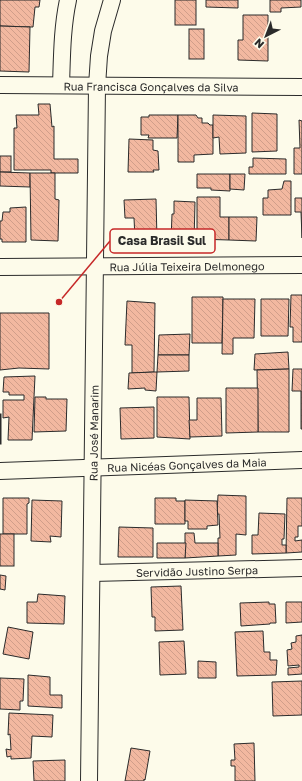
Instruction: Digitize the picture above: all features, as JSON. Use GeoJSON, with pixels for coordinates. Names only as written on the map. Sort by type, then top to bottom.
{"type":"FeatureCollection","features":[{"type":"Feature","properties":{"kind":"street"},"geometry":{"type":"LineString","coordinates":[[61,85],[62,48],[68,0]]}},
{"type":"Feature","properties":{"kind":"street","name":"Rua José Manarim"},"geometry":{"type":"LineString","coordinates":[[89,781],[98,86],[99,56],[103,31],[112,0]]}},
{"type":"Feature","properties":{"kind":"street","name":"Rua Francisca Gonçalves da Silva"},"geometry":{"type":"LineString","coordinates":[[0,85],[302,87]]}},
{"type":"Feature","properties":{"kind":"street","name":"Rua Júlia Teixeira Delmonego"},"geometry":{"type":"LineString","coordinates":[[0,267],[302,265]]}},
{"type":"Feature","properties":{"kind":"street","name":"Rua Nicéas Gonçalves da Maia"},"geometry":{"type":"LineString","coordinates":[[0,471],[302,460]]}},
{"type":"Feature","properties":{"kind":"street","name":"Servidão Justino Serpa"},"geometry":{"type":"LineString","coordinates":[[92,573],[302,568]]}},
{"type":"Feature","properties":{"kind":"building"},"geometry":{"type":"Polygon","coordinates":[[[0,0],[40,0],[39,7],[35,7],[33,27],[0,26],[0,0]]]}},
{"type":"Feature","properties":{"kind":"building"},"geometry":{"type":"Polygon","coordinates":[[[175,0],[196,0],[196,25],[175,25],[175,0]]]}},
{"type":"Feature","properties":{"kind":"building"},"geometry":{"type":"Polygon","coordinates":[[[206,0],[238,0],[238,8],[206,7],[206,0]]]}},
{"type":"Feature","properties":{"kind":"building"},"geometry":{"type":"Polygon","coordinates":[[[270,0],[301,0],[301,7],[281,8],[281,12],[270,12],[270,0]]]}},
{"type":"Feature","properties":{"kind":"building"},"geometry":{"type":"Polygon","coordinates":[[[243,15],[268,15],[268,61],[238,60],[238,40],[243,40],[243,15]]]}},
{"type":"Feature","properties":{"kind":"building"},"geometry":{"type":"Polygon","coordinates":[[[0,26],[30,27],[29,72],[0,71],[0,26]]]}},
{"type":"Feature","properties":{"kind":"building"},"geometry":{"type":"Polygon","coordinates":[[[189,29],[204,29],[204,59],[189,59],[189,29]]]}},
{"type":"Feature","properties":{"kind":"building"},"geometry":{"type":"Polygon","coordinates":[[[38,104],[50,104],[52,127],[54,126],[54,159],[78,159],[78,173],[51,173],[51,170],[14,170],[14,128],[17,128],[16,115],[39,115],[38,104]]]}},
{"type":"Feature","properties":{"kind":"building"},"geometry":{"type":"Polygon","coordinates":[[[252,113],[277,114],[277,151],[252,152],[252,113]]]}},
{"type":"Feature","properties":{"kind":"building"},"geometry":{"type":"Polygon","coordinates":[[[149,115],[178,115],[177,138],[148,138],[149,135],[141,135],[141,117],[149,117],[149,115]]]}},
{"type":"Feature","properties":{"kind":"building"},"geometry":{"type":"Polygon","coordinates":[[[178,115],[196,115],[198,118],[202,118],[202,123],[213,125],[213,154],[194,155],[194,162],[178,162],[178,115]]]}},
{"type":"Feature","properties":{"kind":"building"},"geometry":{"type":"Polygon","coordinates":[[[213,115],[246,116],[246,153],[220,154],[219,137],[213,138],[213,115]]]}},
{"type":"Feature","properties":{"kind":"building"},"geometry":{"type":"Polygon","coordinates":[[[299,120],[302,121],[302,174],[294,174],[294,148],[300,148],[299,120]]]}},
{"type":"Feature","properties":{"kind":"building"},"geometry":{"type":"Polygon","coordinates":[[[129,139],[153,140],[153,150],[158,151],[159,170],[153,170],[154,172],[128,172],[129,139]]]}},
{"type":"Feature","properties":{"kind":"building"},"geometry":{"type":"Polygon","coordinates":[[[0,156],[11,156],[11,172],[0,172],[0,156]]]}},
{"type":"Feature","properties":{"kind":"building"},"geometry":{"type":"Polygon","coordinates":[[[253,158],[286,159],[286,174],[249,174],[249,167],[253,167],[253,158]]]}},
{"type":"Feature","properties":{"kind":"building"},"geometry":{"type":"Polygon","coordinates":[[[0,172],[30,173],[30,187],[0,186],[0,172]]]}},
{"type":"Feature","properties":{"kind":"building"},"geometry":{"type":"Polygon","coordinates":[[[30,173],[55,173],[55,199],[59,200],[58,241],[31,240],[30,173]]]}},
{"type":"Feature","properties":{"kind":"building"},"geometry":{"type":"Polygon","coordinates":[[[197,174],[230,174],[230,191],[211,190],[211,188],[197,188],[197,174]]]}},
{"type":"Feature","properties":{"kind":"building"},"geometry":{"type":"Polygon","coordinates":[[[230,174],[245,174],[244,190],[230,189],[230,174]]]}},
{"type":"Feature","properties":{"kind":"building"},"geometry":{"type":"Polygon","coordinates":[[[284,181],[291,181],[291,215],[263,215],[263,198],[268,198],[268,190],[282,189],[284,181]]]}},
{"type":"Feature","properties":{"kind":"building"},"geometry":{"type":"Polygon","coordinates":[[[197,197],[220,197],[220,217],[229,217],[229,240],[197,239],[197,197]]]}},
{"type":"Feature","properties":{"kind":"building"},"geometry":{"type":"Polygon","coordinates":[[[295,198],[302,198],[302,238],[301,212],[295,212],[295,198]]]}},
{"type":"Feature","properties":{"kind":"building"},"geometry":{"type":"Polygon","coordinates":[[[156,199],[157,239],[135,239],[134,218],[125,218],[124,200],[156,199]]]}},
{"type":"Feature","properties":{"kind":"building"},"geometry":{"type":"Polygon","coordinates":[[[174,201],[195,202],[194,242],[171,241],[174,201]]]}},
{"type":"Feature","properties":{"kind":"building"},"geometry":{"type":"Polygon","coordinates":[[[26,207],[26,242],[2,242],[2,239],[0,239],[0,221],[2,221],[3,212],[10,212],[10,208],[26,207]]]}},
{"type":"Feature","properties":{"kind":"building"},"geometry":{"type":"Polygon","coordinates":[[[229,217],[257,217],[256,241],[229,240],[229,217]]]}},
{"type":"Feature","properties":{"kind":"building"},"geometry":{"type":"Polygon","coordinates":[[[291,295],[302,295],[302,342],[293,342],[293,327],[290,327],[291,295]]]}},
{"type":"Feature","properties":{"kind":"building"},"geometry":{"type":"Polygon","coordinates":[[[192,297],[223,297],[222,343],[192,343],[192,297]]]}},
{"type":"Feature","properties":{"kind":"building"},"geometry":{"type":"Polygon","coordinates":[[[223,299],[255,299],[254,338],[233,338],[233,354],[222,354],[223,299]]]}},
{"type":"Feature","properties":{"kind":"building"},"geometry":{"type":"Polygon","coordinates":[[[261,299],[289,299],[288,336],[261,336],[261,299]]]}},
{"type":"Feature","properties":{"kind":"building"},"geometry":{"type":"Polygon","coordinates":[[[127,301],[155,303],[154,372],[132,373],[132,345],[125,345],[127,301]]]}},
{"type":"Feature","properties":{"kind":"building"},"geometry":{"type":"Polygon","coordinates":[[[0,313],[49,313],[49,369],[19,368],[0,370],[0,313]]]}},
{"type":"Feature","properties":{"kind":"building"},"geometry":{"type":"Polygon","coordinates":[[[190,334],[189,355],[158,355],[159,335],[190,334]]]}},
{"type":"Feature","properties":{"kind":"building"},"geometry":{"type":"Polygon","coordinates":[[[288,352],[289,369],[254,370],[255,354],[288,352]]]}},
{"type":"Feature","properties":{"kind":"building"},"geometry":{"type":"Polygon","coordinates":[[[158,355],[189,355],[189,371],[157,372],[158,355]]]}},
{"type":"Feature","properties":{"kind":"building"},"geometry":{"type":"Polygon","coordinates":[[[289,369],[289,432],[258,432],[257,370],[289,369]]]}},
{"type":"Feature","properties":{"kind":"building"},"geometry":{"type":"Polygon","coordinates":[[[293,369],[302,369],[302,429],[301,391],[292,391],[293,369]]]}},
{"type":"Feature","properties":{"kind":"building"},"geometry":{"type":"Polygon","coordinates":[[[157,372],[156,391],[145,390],[145,388],[128,389],[129,373],[157,372]]]}},
{"type":"Feature","properties":{"kind":"building"},"geometry":{"type":"Polygon","coordinates":[[[35,376],[32,440],[8,440],[9,417],[3,418],[3,400],[24,400],[24,395],[9,395],[9,392],[3,392],[4,377],[35,376]]]}},
{"type":"Feature","properties":{"kind":"building"},"geometry":{"type":"Polygon","coordinates":[[[226,388],[258,388],[258,432],[226,433],[226,388]]]}},
{"type":"Feature","properties":{"kind":"building"},"geometry":{"type":"Polygon","coordinates":[[[35,397],[46,397],[46,399],[67,399],[66,431],[34,432],[35,397]]]}},
{"type":"Feature","properties":{"kind":"building"},"geometry":{"type":"Polygon","coordinates":[[[157,397],[189,397],[190,439],[157,437],[157,397]]]}},
{"type":"Feature","properties":{"kind":"building"},"geometry":{"type":"Polygon","coordinates":[[[197,398],[221,398],[222,436],[190,437],[189,420],[197,420],[197,398]]]}},
{"type":"Feature","properties":{"kind":"building"},"geometry":{"type":"Polygon","coordinates":[[[154,407],[154,438],[121,439],[120,408],[154,407]]]}},
{"type":"Feature","properties":{"kind":"building"},"geometry":{"type":"Polygon","coordinates":[[[1,414],[1,444],[0,444],[1,414]]]}},
{"type":"Feature","properties":{"kind":"building"},"geometry":{"type":"Polygon","coordinates":[[[218,495],[246,496],[246,535],[236,534],[236,555],[218,556],[218,538],[220,538],[219,514],[217,514],[218,495]]]}},
{"type":"Feature","properties":{"kind":"building"},"geometry":{"type":"Polygon","coordinates":[[[3,498],[29,498],[29,503],[27,504],[27,534],[3,534],[3,498]]]}},
{"type":"Feature","properties":{"kind":"building"},"geometry":{"type":"Polygon","coordinates":[[[155,498],[176,498],[176,501],[185,501],[185,524],[155,524],[155,498]]]}},
{"type":"Feature","properties":{"kind":"building"},"geometry":{"type":"Polygon","coordinates":[[[287,498],[302,498],[302,526],[298,526],[298,537],[295,537],[295,541],[302,540],[302,552],[286,553],[287,498]]]}},
{"type":"Feature","properties":{"kind":"building"},"geometry":{"type":"Polygon","coordinates":[[[32,500],[62,501],[61,537],[50,536],[51,542],[31,541],[32,500]]]}},
{"type":"Feature","properties":{"kind":"building"},"geometry":{"type":"Polygon","coordinates":[[[185,500],[217,501],[218,525],[207,526],[207,529],[188,529],[188,521],[185,521],[185,500]]]}},
{"type":"Feature","properties":{"kind":"building"},"geometry":{"type":"Polygon","coordinates":[[[259,513],[285,514],[284,539],[282,539],[282,545],[286,545],[286,553],[252,554],[252,535],[258,535],[259,513]]]}},
{"type":"Feature","properties":{"kind":"building"},"geometry":{"type":"Polygon","coordinates":[[[119,527],[153,528],[153,557],[118,557],[119,527]]]}},
{"type":"Feature","properties":{"kind":"building"},"geometry":{"type":"Polygon","coordinates":[[[185,533],[194,533],[195,543],[218,543],[218,556],[185,558],[185,533]]]}},
{"type":"Feature","properties":{"kind":"building"},"geometry":{"type":"Polygon","coordinates":[[[0,534],[14,534],[14,566],[0,566],[0,534]]]}},
{"type":"Feature","properties":{"kind":"building"},"geometry":{"type":"Polygon","coordinates":[[[157,543],[186,543],[185,558],[157,558],[157,543]]]}},
{"type":"Feature","properties":{"kind":"building"},"geometry":{"type":"Polygon","coordinates":[[[0,575],[6,576],[5,590],[0,589],[0,575]]]}},
{"type":"Feature","properties":{"kind":"building"},"geometry":{"type":"Polygon","coordinates":[[[181,586],[183,630],[155,631],[155,617],[152,617],[151,587],[181,586]]]}},
{"type":"Feature","properties":{"kind":"building"},"geometry":{"type":"Polygon","coordinates":[[[38,594],[65,596],[64,624],[27,623],[27,602],[37,602],[38,594]]]}},
{"type":"Feature","properties":{"kind":"building"},"geometry":{"type":"Polygon","coordinates":[[[269,602],[269,604],[275,604],[276,623],[241,626],[240,603],[269,602]]]}},
{"type":"Feature","properties":{"kind":"building"},"geometry":{"type":"Polygon","coordinates":[[[286,602],[302,602],[302,622],[286,623],[286,602]]]}},
{"type":"Feature","properties":{"kind":"building"},"geometry":{"type":"Polygon","coordinates":[[[8,627],[33,632],[29,659],[3,654],[8,627]]]}},
{"type":"Feature","properties":{"kind":"building"},"geometry":{"type":"Polygon","coordinates":[[[263,631],[264,652],[270,652],[270,660],[277,660],[276,675],[237,676],[235,632],[263,631]]]}},
{"type":"Feature","properties":{"kind":"building"},"geometry":{"type":"Polygon","coordinates":[[[302,635],[302,674],[288,675],[288,668],[299,667],[299,665],[288,666],[287,650],[292,649],[291,643],[296,642],[296,636],[302,635]]]}},
{"type":"Feature","properties":{"kind":"building"},"geometry":{"type":"Polygon","coordinates":[[[184,641],[186,674],[160,675],[159,642],[184,641]]]}},
{"type":"Feature","properties":{"kind":"building"},"geometry":{"type":"Polygon","coordinates":[[[198,661],[216,662],[216,678],[198,678],[198,661]]]}},
{"type":"Feature","properties":{"kind":"building"},"geometry":{"type":"Polygon","coordinates":[[[28,675],[50,677],[50,695],[62,695],[62,708],[28,706],[28,675]]]}},
{"type":"Feature","properties":{"kind":"building"},"geometry":{"type":"Polygon","coordinates":[[[0,678],[24,679],[23,701],[20,701],[20,710],[0,709],[0,678]]]}},
{"type":"Feature","properties":{"kind":"building"},"geometry":{"type":"Polygon","coordinates":[[[302,681],[302,715],[273,716],[272,682],[302,681]]]}},
{"type":"Feature","properties":{"kind":"building"},"geometry":{"type":"Polygon","coordinates":[[[9,713],[53,715],[52,737],[32,736],[31,758],[11,759],[11,756],[7,757],[6,749],[11,750],[10,734],[8,735],[9,713]]]}},
{"type":"Feature","properties":{"kind":"building"},"geometry":{"type":"Polygon","coordinates":[[[254,743],[255,781],[235,781],[235,766],[231,766],[231,760],[235,760],[234,744],[254,743]]]}},
{"type":"Feature","properties":{"kind":"building"},"geometry":{"type":"Polygon","coordinates":[[[131,748],[150,751],[144,781],[125,781],[131,748]]]}},
{"type":"Feature","properties":{"kind":"building"},"geometry":{"type":"Polygon","coordinates":[[[65,760],[65,781],[34,781],[33,761],[65,760]]]}},
{"type":"Feature","properties":{"kind":"place","name":"Casa Brasil Sul"},"geometry":{"type":"Point","coordinates":[59,302]}}]}
